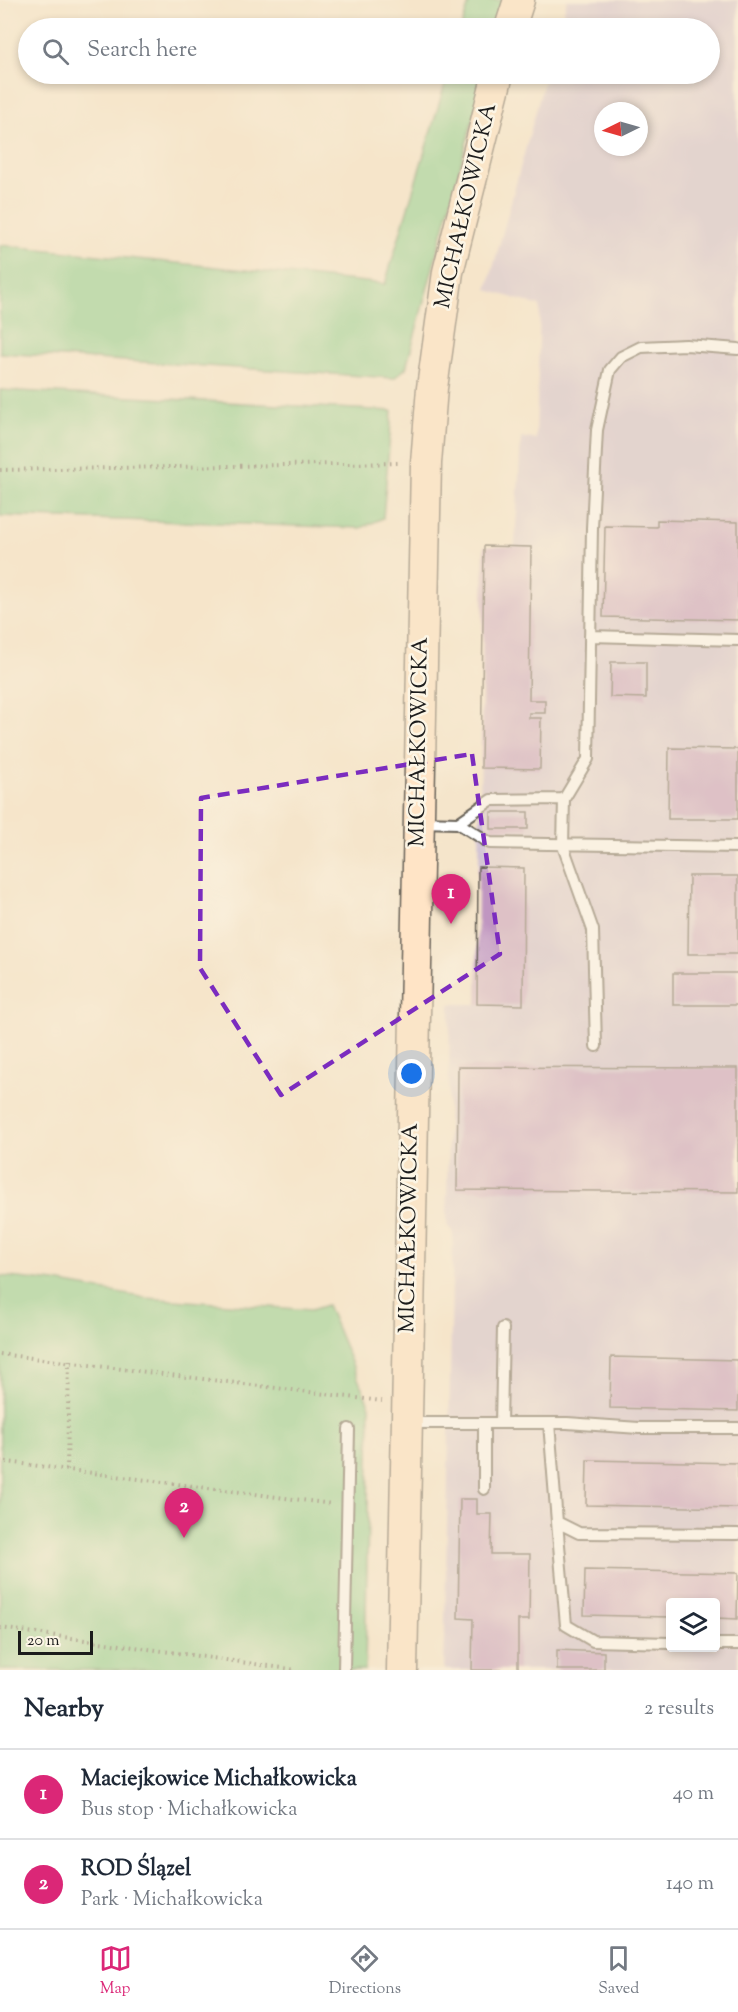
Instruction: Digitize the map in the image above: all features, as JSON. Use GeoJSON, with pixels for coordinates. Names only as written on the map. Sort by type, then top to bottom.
{"type":"FeatureCollection","features":[{"type":"Feature","properties":{"kind":"street"},"geometry":{"type":"LineString","coordinates":[[513,18],[519,0]]}},
{"type":"Feature","properties":{"kind":"street","name":"MICHAŁKOWICKA"},"geometry":{"type":"LineString","coordinates":[[402,1670],[426,463],[432,388],[448,272],[495,84]]}},
{"type":"Feature","properties":{"kind":"lane"},"geometry":{"type":"LineString","coordinates":[[596,1046],[593,930],[563,846],[564,799],[588,759],[597,430],[610,370],[621,357],[640,347],[686,345],[738,349]]}},
{"type":"Feature","properties":{"kind":"lane"},"geometry":{"type":"LineString","coordinates":[[590,636],[738,640]]}},
{"type":"Feature","properties":{"kind":"lane"},"geometry":{"type":"LineString","coordinates":[[458,823],[491,800],[564,799]]}},
{"type":"Feature","properties":{"kind":"lane"},"geometry":{"type":"LineString","coordinates":[[419,822],[458,823],[490,843],[563,846],[738,847]]}},
{"type":"Feature","properties":{"kind":"lane"},"geometry":{"type":"LineString","coordinates":[[501,1423],[503,1328]]}},
{"type":"Feature","properties":{"kind":"lane"},"geometry":{"type":"LineString","coordinates":[[407,1414],[484,1423],[549,1423],[639,1428],[738,1428]]}},
{"type":"Feature","properties":{"kind":"lane"},"geometry":{"type":"LineString","coordinates":[[484,1423],[484,1489]]}},
{"type":"Feature","properties":{"kind":"lane"},"geometry":{"type":"LineString","coordinates":[[549,1423],[566,1625],[593,1641],[666,1643]]}},
{"type":"Feature","properties":{"kind":"lane"},"geometry":{"type":"LineString","coordinates":[[344,1670],[349,1429]]}},
{"type":"Feature","properties":{"kind":"lane"},"geometry":{"type":"LineString","coordinates":[[556,1522],[579,1533],[738,1534]]}},
{"type":"Feature","properties":{"kind":"lane"},"geometry":{"type":"LineString","coordinates":[[720,1644],[738,1644]]}},
{"type":"Feature","properties":{"kind":"path"},"geometry":{"type":"LineString","coordinates":[[0,470],[426,463]]}},
{"type":"Feature","properties":{"kind":"path"},"geometry":{"type":"LineString","coordinates":[[0,1354],[69,1360],[407,1414]]}},
{"type":"Feature","properties":{"kind":"path"},"geometry":{"type":"LineString","coordinates":[[67,1470],[69,1360]]}},
{"type":"Feature","properties":{"kind":"path"},"geometry":{"type":"LineString","coordinates":[[0,1461],[348,1506]]}},
{"type":"Feature","properties":{"kind":"path"},"geometry":{"type":"LineString","coordinates":[[0,1628],[297,1670]]}},
{"type":"Feature","properties":{"kind":"highlighted area"},"geometry":{"type":"Polygon","coordinates":[[[472,754],[500,954],[281,1095],[200,968],[201,798],[472,754]]]}},
{"type":"Feature","properties":{"kind":"shaded area"},"geometry":{"type":"Polygon","coordinates":[[[567,0],[738,0],[738,1670],[444,1670],[453,1231],[447,1225],[450,1004],[477,1004],[484,546],[515,546],[521,438],[536,439],[540,306],[487,290],[543,84],[720,84],[720,18],[562,18],[567,0]]]}},
{"type":"Feature","properties":{"kind":"green space"},"geometry":{"type":"Polygon","coordinates":[[[470,0],[505,0],[500,18],[464,18],[470,0]]]}},
{"type":"Feature","properties":{"kind":"green space"},"geometry":{"type":"Polygon","coordinates":[[[445,84],[482,84],[406,368],[394,378],[0,353],[0,245],[385,284],[445,84]]]}},
{"type":"Feature","properties":{"kind":"green space"},"geometry":{"type":"Polygon","coordinates":[[[0,390],[392,411],[383,518],[361,528],[0,516],[0,390]]]}},
{"type":"Feature","properties":{"kind":"green space"},"geometry":{"type":"Polygon","coordinates":[[[0,1276],[55,1282],[146,1298],[311,1310],[327,1305],[370,1407],[365,1670],[0,1670],[0,1276]]]}},
{"type":"Feature","properties":{"kind":"building"},"geometry":{"type":"Polygon","coordinates":[[[657,520],[738,522],[738,620],[603,617],[605,526],[657,527],[657,520]]]}},
{"type":"Feature","properties":{"kind":"building"},"geometry":{"type":"Polygon","coordinates":[[[484,546],[531,547],[529,700],[545,700],[545,713],[529,713],[529,718],[541,718],[540,769],[481,768],[484,546]]]}},
{"type":"Feature","properties":{"kind":"building"},"geometry":{"type":"Polygon","coordinates":[[[611,662],[646,662],[646,698],[610,697],[611,662]]]}},
{"type":"Feature","properties":{"kind":"building"},"geometry":{"type":"Polygon","coordinates":[[[669,748],[738,749],[738,819],[668,819],[669,748]]]}},
{"type":"Feature","properties":{"kind":"building"},"geometry":{"type":"Polygon","coordinates":[[[491,812],[528,812],[528,829],[491,829],[491,812]]]}},
{"type":"Feature","properties":{"kind":"building"},"geometry":{"type":"Polygon","coordinates":[[[478,867],[524,868],[523,1005],[477,1004],[478,867]]]}},
{"type":"Feature","properties":{"kind":"building"},"geometry":{"type":"Polygon","coordinates":[[[689,876],[738,876],[738,954],[688,954],[689,876]]]}},
{"type":"Feature","properties":{"kind":"building"},"geometry":{"type":"Polygon","coordinates":[[[673,973],[738,973],[738,1005],[673,1005],[673,973]]]}},
{"type":"Feature","properties":{"kind":"building"},"geometry":{"type":"Polygon","coordinates":[[[458,1067],[738,1068],[738,1192],[457,1190],[458,1067]]]}},
{"type":"Feature","properties":{"kind":"building"},"geometry":{"type":"Polygon","coordinates":[[[611,1357],[738,1360],[738,1411],[610,1408],[611,1357]]]}},
{"type":"Feature","properties":{"kind":"building"},"geometry":{"type":"Polygon","coordinates":[[[587,1460],[738,1463],[738,1508],[586,1505],[587,1460]]]}},
{"type":"Feature","properties":{"kind":"building"},"geometry":{"type":"Polygon","coordinates":[[[460,1499],[477,1499],[477,1514],[492,1514],[491,1554],[530,1554],[529,1620],[518,1620],[518,1670],[472,1670],[473,1619],[458,1618],[460,1499]]]}},
{"type":"Feature","properties":{"kind":"building"},"geometry":{"type":"Polygon","coordinates":[[[585,1570],[738,1573],[737,1619],[720,1618],[720,1598],[666,1598],[666,1617],[584,1615],[585,1570]]]}},
{"type":"Feature","properties":{"kind":"building"},"geometry":{"type":"Polygon","coordinates":[[[557,1650],[604,1652],[604,1670],[557,1670],[557,1650]]]}},
{"type":"Feature","properties":{"kind":"place","name":"Maciejkowice Michałkowicka"},"geometry":{"type":"Point","coordinates":[451,924]}},
{"type":"Feature","properties":{"kind":"place","name":"ROD Ślązel"},"geometry":{"type":"Point","coordinates":[184,1538]}}]}
